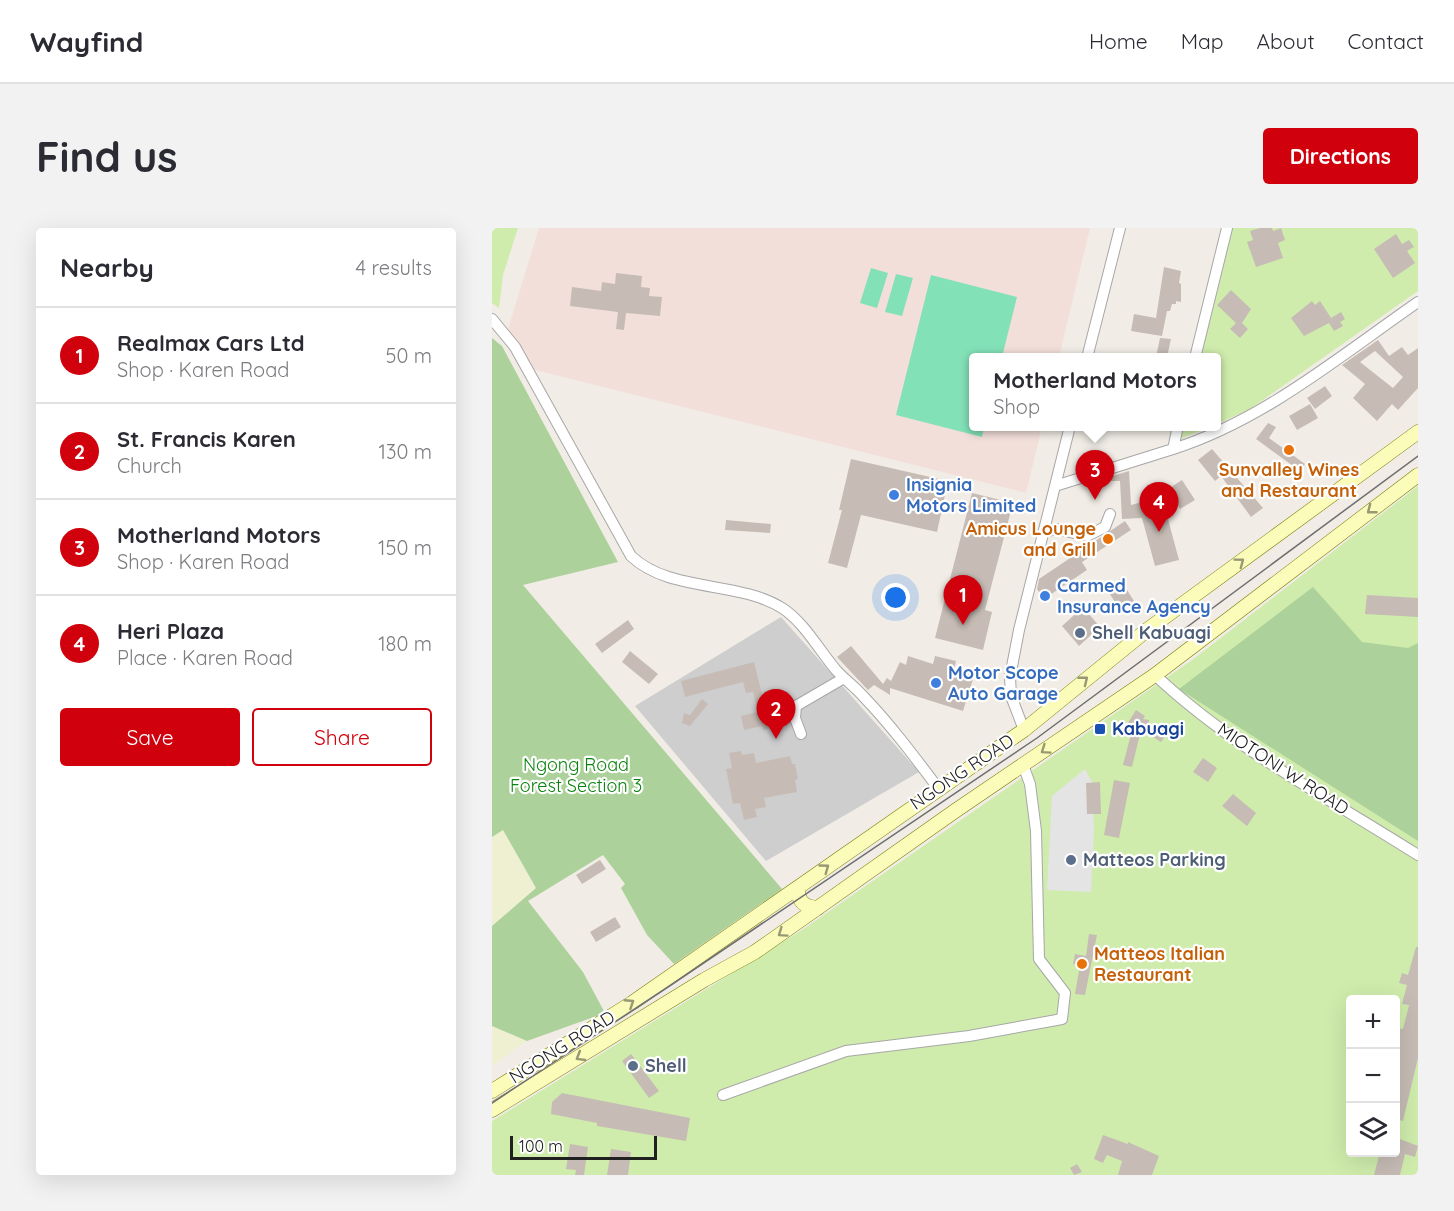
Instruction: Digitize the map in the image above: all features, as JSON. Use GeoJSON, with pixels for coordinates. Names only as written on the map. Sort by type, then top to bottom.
{"type":"FeatureCollection","features":[{"type":"Feature","properties":{"kind":"main road","name":"NGONG ROAD"},"geometry":{"type":"LineString","coordinates":[[492,1091],[632,1003],[1024,730],[1147,630],[1418,432]]}},
{"type":"Feature","properties":{"kind":"main road","name":"NGONG ROAD"},"geometry":{"type":"LineString","coordinates":[[492,1110],[694,986],[755,952],[1155,675],[1418,475]]}},
{"type":"Feature","properties":{"kind":"main road"},"geometry":{"type":"LineString","coordinates":[[798,888],[798,897],[802,903],[808,907],[818,908]]}},
{"type":"Feature","properties":{"kind":"street"},"geometry":{"type":"LineString","coordinates":[[1088,353],[1120,228]]}},
{"type":"Feature","properties":{"kind":"street"},"geometry":{"type":"LineString","coordinates":[[1196,353],[1227,228]]}},
{"type":"Feature","properties":{"kind":"street"},"geometry":{"type":"LineString","coordinates":[[1221,431],[1259,411],[1418,302]]}},
{"type":"Feature","properties":{"kind":"street"},"geometry":{"type":"LineString","coordinates":[[492,319],[515,347],[631,556],[642,567],[662,574],[749,596],[782,608],[863,696],[938,788]]}},
{"type":"Feature","properties":{"kind":"street"},"geometry":{"type":"LineString","coordinates":[[1024,730],[1011,696],[1010,676],[1018,630],[1069,431]]}},
{"type":"Feature","properties":{"kind":"street"},"geometry":{"type":"LineString","coordinates":[[1173,449],[1177,431]]}},
{"type":"Feature","properties":{"kind":"street"},"geometry":{"type":"LineString","coordinates":[[1055,486],[1207,438],[1220,431]]}},
{"type":"Feature","properties":{"kind":"street"},"geometry":{"type":"LineString","coordinates":[[1044,532],[1057,529],[1081,537],[1093,534],[1105,527],[1110,514]]}},
{"type":"Feature","properties":{"kind":"street","name":"MIOTONI W ROAD"},"geometry":{"type":"LineString","coordinates":[[1155,675],[1185,704],[1284,774],[1418,855]]}},
{"type":"Feature","properties":{"kind":"street"},"geometry":{"type":"LineString","coordinates":[[801,734],[795,718],[796,706],[844,678]]}},
{"type":"Feature","properties":{"kind":"street"},"geometry":{"type":"LineString","coordinates":[[723,1095],[846,1051],[969,1036],[1062,1019],[1065,993],[1039,959],[1036,831],[1030,784],[1023,765]]}},
{"type":"Feature","properties":{"kind":"shaded area"},"geometry":{"type":"Polygon","coordinates":[[[539,228],[1090,228],[1060,353],[969,353],[969,431],[1041,431],[1026,493],[527,368],[508,329],[539,228]]]}},
{"type":"Feature","properties":{"kind":"shaded area"},"geometry":{"type":"Polygon","coordinates":[[[781,617],[919,772],[766,861],[635,706],[781,617]]]}},
{"type":"Feature","properties":{"kind":"shaded area","name":"Matteos Parking"},"geometry":{"type":"Polygon","coordinates":[[[1085,769],[1092,782],[1094,830],[1091,892],[1047,890],[1052,796],[1085,769]]]}},
{"type":"Feature","properties":{"kind":"green space"},"geometry":{"type":"Polygon","coordinates":[[[492,228],[518,228],[503,275],[499,308],[492,303],[492,228]]]}},
{"type":"Feature","properties":{"kind":"green space"},"geometry":{"type":"Polygon","coordinates":[[[1232,228],[1418,228],[1418,291],[1250,409],[1221,422],[1221,353],[1201,353],[1232,228]]]}},
{"type":"Feature","properties":{"kind":"green space"},"geometry":{"type":"Polygon","coordinates":[[[871,268],[888,273],[877,308],[860,303],[871,268]]]}},
{"type":"Feature","properties":{"kind":"green space"},"geometry":{"type":"Polygon","coordinates":[[[896,274],[913,278],[902,316],[885,312],[896,274]]]}},
{"type":"Feature","properties":{"kind":"green space"},"geometry":{"type":"Polygon","coordinates":[[[931,275],[1017,297],[1003,353],[969,353],[969,431],[983,431],[982,437],[896,415],[931,275]]]}},
{"type":"Feature","properties":{"kind":"green space","name":"Ngong Road Forest Section 3"},"geometry":{"type":"Polygon","coordinates":[[[492,338],[502,346],[618,562],[523,585],[782,889],[674,964],[647,935],[621,888],[625,884],[603,855],[528,901],[583,972],[605,1013],[527,1041],[492,1026],[492,926],[536,888],[503,830],[492,837],[492,338]]]}},
{"type":"Feature","properties":{"kind":"green space"},"geometry":{"type":"Polygon","coordinates":[[[1182,431],[1200,431],[1180,439],[1182,431]]]}},
{"type":"Feature","properties":{"kind":"green space"},"geometry":{"type":"Polygon","coordinates":[[[1418,486],[1418,1175],[492,1175],[492,1121],[802,930],[1192,660],[1418,486]]]}},
{"type":"Feature","properties":{"kind":"green space"},"geometry":{"type":"Polygon","coordinates":[[[1313,587],[1362,642],[1408,648],[1418,643],[1418,841],[1179,689],[1313,587]]]}},
{"type":"Feature","properties":{"kind":"green space"},"geometry":{"type":"Polygon","coordinates":[[[503,830],[536,888],[492,926],[492,837],[503,830]]]}},
{"type":"Feature","properties":{"kind":"green space"},"geometry":{"type":"Polygon","coordinates":[[[492,1026],[527,1041],[492,1066],[492,1026]]]}},
{"type":"Feature","properties":{"kind":"building"},"geometry":{"type":"Polygon","coordinates":[[[1272,228],[1273,231],[1281,228],[1285,240],[1278,243],[1283,258],[1256,267],[1247,242],[1253,240],[1250,231],[1272,228]]]}},
{"type":"Feature","properties":{"kind":"building"},"geometry":{"type":"Polygon","coordinates":[[[1396,234],[1402,244],[1409,240],[1414,247],[1407,251],[1415,263],[1393,278],[1374,249],[1396,234]]]}},
{"type":"Feature","properties":{"kind":"building"},"geometry":{"type":"Polygon","coordinates":[[[1164,267],[1181,271],[1179,283],[1181,284],[1181,302],[1176,301],[1176,304],[1172,304],[1170,311],[1167,311],[1162,336],[1131,331],[1134,314],[1156,318],[1164,267]]]}},
{"type":"Feature","properties":{"kind":"building"},"geometry":{"type":"Polygon","coordinates":[[[616,273],[642,276],[641,287],[650,288],[649,296],[662,297],[660,316],[626,313],[624,330],[616,329],[618,312],[570,306],[572,287],[601,291],[602,282],[615,284],[616,273]]]}},
{"type":"Feature","properties":{"kind":"building"},"geometry":{"type":"Polygon","coordinates":[[[1231,290],[1251,309],[1242,323],[1248,329],[1240,338],[1230,329],[1236,323],[1217,305],[1231,290]]]}},
{"type":"Feature","properties":{"kind":"building"},"geometry":{"type":"Polygon","coordinates":[[[1312,301],[1315,305],[1320,301],[1331,318],[1341,312],[1345,319],[1340,322],[1343,326],[1334,331],[1329,323],[1304,336],[1291,318],[1312,301]]]}},
{"type":"Feature","properties":{"kind":"building"},"geometry":{"type":"Polygon","coordinates":[[[1160,338],[1171,339],[1168,353],[1157,353],[1160,338]]]}},
{"type":"Feature","properties":{"kind":"building"},"geometry":{"type":"Polygon","coordinates":[[[1378,340],[1389,356],[1402,347],[1408,355],[1418,348],[1418,388],[1398,410],[1392,404],[1377,421],[1353,398],[1365,384],[1342,365],[1378,340]],[[1375,351],[1360,362],[1393,388],[1403,377],[1375,351]]]}},
{"type":"Feature","properties":{"kind":"building"},"geometry":{"type":"Polygon","coordinates":[[[1325,386],[1332,396],[1315,409],[1307,398],[1325,386]]]}},
{"type":"Feature","properties":{"kind":"building"},"geometry":{"type":"Polygon","coordinates":[[[1310,404],[1318,418],[1297,430],[1289,416],[1310,404]]]}},
{"type":"Feature","properties":{"kind":"building"},"geometry":{"type":"Polygon","coordinates":[[[1268,423],[1276,427],[1269,438],[1305,464],[1300,471],[1256,439],[1268,423]]]}},
{"type":"Feature","properties":{"kind":"building"},"geometry":{"type":"Polygon","coordinates":[[[1212,449],[1263,508],[1251,517],[1221,476],[1215,481],[1198,460],[1212,449]]]}},
{"type":"Feature","properties":{"kind":"building","name":"Insignia Motors Limited"},"geometry":{"type":"Polygon","coordinates":[[[851,459],[948,481],[937,532],[861,515],[847,568],[828,563],[842,510],[839,510],[851,459]]]}},
{"type":"Feature","properties":{"kind":"building"},"geometry":{"type":"Polygon","coordinates":[[[1129,471],[1131,505],[1162,497],[1179,560],[1155,566],[1142,518],[1122,519],[1120,481],[1109,481],[1109,477],[1129,471]]]}},
{"type":"Feature","properties":{"kind":"building"},"geometry":{"type":"Polygon","coordinates":[[[1182,480],[1195,500],[1180,509],[1168,489],[1182,480]]]}},
{"type":"Feature","properties":{"kind":"building"},"geometry":{"type":"Polygon","coordinates":[[[972,493],[1013,503],[985,610],[992,612],[983,650],[935,638],[972,493]]]}},
{"type":"Feature","properties":{"kind":"building"},"geometry":{"type":"Polygon","coordinates":[[[726,520],[771,524],[770,533],[725,530],[726,520]]]}},
{"type":"Feature","properties":{"kind":"building"},"geometry":{"type":"Polygon","coordinates":[[[1125,521],[1131,530],[1082,562],[1087,570],[1044,599],[1037,589],[1039,579],[1125,521]]]}},
{"type":"Feature","properties":{"kind":"building"},"geometry":{"type":"Polygon","coordinates":[[[1120,579],[1134,601],[1120,610],[1106,588],[1120,579]]]}},
{"type":"Feature","properties":{"kind":"building"},"geometry":{"type":"Polygon","coordinates":[[[1367,595],[1418,598],[1418,617],[1365,614],[1367,595]]]}},
{"type":"Feature","properties":{"kind":"building"},"geometry":{"type":"Polygon","coordinates":[[[1083,607],[1100,627],[1079,646],[1062,626],[1083,607]]]}},
{"type":"Feature","properties":{"kind":"building"},"geometry":{"type":"Polygon","coordinates":[[[628,620],[634,629],[602,653],[595,644],[628,620]]]}},
{"type":"Feature","properties":{"kind":"building","name":"Motor Scope Auto Garage"},"geometry":{"type":"Polygon","coordinates":[[[851,646],[883,684],[887,678],[891,681],[900,662],[906,665],[908,656],[933,664],[935,656],[956,661],[954,670],[974,676],[963,711],[890,688],[890,695],[874,685],[868,690],[837,657],[851,646]]]}},
{"type":"Feature","properties":{"kind":"building"},"geometry":{"type":"Polygon","coordinates":[[[630,651],[658,674],[649,684],[622,662],[630,651]]]}},
{"type":"Feature","properties":{"kind":"building"},"geometry":{"type":"Polygon","coordinates":[[[754,662],[766,710],[782,707],[785,720],[770,724],[771,728],[763,730],[762,726],[744,730],[741,716],[758,712],[753,692],[746,693],[743,682],[685,697],[681,681],[754,662]]]}},
{"type":"Feature","properties":{"kind":"building"},"geometry":{"type":"Polygon","coordinates":[[[702,699],[708,704],[690,726],[682,723],[684,713],[690,715],[702,699]]]}},
{"type":"Feature","properties":{"kind":"building"},"geometry":{"type":"Polygon","coordinates":[[[1136,710],[1145,716],[1143,719],[1149,720],[1147,735],[1140,734],[1132,767],[1123,765],[1131,734],[1124,729],[1136,710]]]}},
{"type":"Feature","properties":{"kind":"building"},"geometry":{"type":"Polygon","coordinates":[[[1163,724],[1170,729],[1161,742],[1153,737],[1163,724]]]}},
{"type":"Feature","properties":{"kind":"building"},"geometry":{"type":"Polygon","coordinates":[[[741,751],[742,755],[754,753],[756,763],[790,756],[792,764],[795,764],[798,779],[795,780],[797,792],[764,798],[766,807],[755,809],[757,817],[744,820],[740,803],[733,804],[726,769],[732,768],[729,753],[741,751]]]}},
{"type":"Feature","properties":{"kind":"building"},"geometry":{"type":"Polygon","coordinates":[[[1203,758],[1217,768],[1208,782],[1193,772],[1203,758]]]}},
{"type":"Feature","properties":{"kind":"building"},"geometry":{"type":"Polygon","coordinates":[[[1114,780],[1130,783],[1119,838],[1104,835],[1114,780]]]}},
{"type":"Feature","properties":{"kind":"building"},"geometry":{"type":"Polygon","coordinates":[[[1100,782],[1101,814],[1087,814],[1086,783],[1100,782]]]}},
{"type":"Feature","properties":{"kind":"building"},"geometry":{"type":"Polygon","coordinates":[[[1233,794],[1256,813],[1247,826],[1222,806],[1233,794]]]}},
{"type":"Feature","properties":{"kind":"building"},"geometry":{"type":"Polygon","coordinates":[[[600,860],[606,869],[582,884],[576,875],[600,860]]]}},
{"type":"Feature","properties":{"kind":"building"},"geometry":{"type":"Polygon","coordinates":[[[615,917],[621,927],[596,942],[590,932],[615,917]]]}},
{"type":"Feature","properties":{"kind":"building","name":"Matteos Italian Restaurant"},"geometry":{"type":"Polygon","coordinates":[[[1089,934],[1097,935],[1085,995],[1075,994],[1080,965],[1073,964],[1075,954],[1086,956],[1089,934]]]}},
{"type":"Feature","properties":{"kind":"building"},"geometry":{"type":"Polygon","coordinates":[[[1416,947],[1418,947],[1418,1058],[1403,1121],[1400,1120],[1400,1028],[1403,1029],[1409,1005],[1402,1004],[1407,985],[1399,983],[1402,973],[1408,975],[1416,947]]]}},
{"type":"Feature","properties":{"kind":"building"},"geometry":{"type":"Polygon","coordinates":[[[631,1054],[659,1091],[649,1098],[622,1061],[631,1054]]]}},
{"type":"Feature","properties":{"kind":"building"},"geometry":{"type":"Polygon","coordinates":[[[562,1093],[690,1118],[686,1141],[597,1126],[597,1123],[551,1114],[552,1102],[562,1093]]]}},
{"type":"Feature","properties":{"kind":"building"},"geometry":{"type":"Polygon","coordinates":[[[1103,1135],[1128,1144],[1128,1142],[1159,1156],[1152,1175],[1118,1175],[1122,1161],[1107,1155],[1103,1163],[1094,1159],[1103,1135]]]}},
{"type":"Feature","properties":{"kind":"building"},"geometry":{"type":"Polygon","coordinates":[[[1400,1139],[1418,1146],[1415,1157],[1405,1154],[1400,1175],[1374,1175],[1379,1157],[1400,1157],[1400,1139]]]}},
{"type":"Feature","properties":{"kind":"building"},"geometry":{"type":"Polygon","coordinates":[[[570,1144],[588,1147],[584,1175],[575,1175],[576,1170],[566,1169],[570,1144]]]}},
{"type":"Feature","properties":{"kind":"building"},"geometry":{"type":"Polygon","coordinates":[[[611,1149],[631,1152],[628,1175],[607,1175],[611,1149]]]}},
{"type":"Feature","properties":{"kind":"building"},"geometry":{"type":"Polygon","coordinates":[[[1077,1164],[1082,1172],[1074,1175],[1070,1168],[1077,1164]]]}},
{"type":"Feature","properties":{"kind":"tram line"},"geometry":{"type":"LineString","coordinates":[[492,1103],[1037,738],[1418,456]]}},
{"type":"Feature","properties":{"kind":"place","name":"Sunvalley Wines and Restaurant"},"geometry":{"type":"Point","coordinates":[1289,450]}},
{"type":"Feature","properties":{"kind":"place","name":"Insignia Motors Limited"},"geometry":{"type":"Point","coordinates":[894,495]}},
{"type":"Feature","properties":{"kind":"place","name":"Motherland Motors"},"geometry":{"type":"Point","coordinates":[1095,500]}},
{"type":"Feature","properties":{"kind":"place","name":"Heri Plaza"},"geometry":{"type":"Point","coordinates":[1159,532]}},
{"type":"Feature","properties":{"kind":"place","name":"Amicus Lounge and Grill"},"geometry":{"type":"Point","coordinates":[1108,539]}},
{"type":"Feature","properties":{"kind":"place","name":"Carmed Insurance Agency"},"geometry":{"type":"Point","coordinates":[1045,596]}},
{"type":"Feature","properties":{"kind":"place","name":"Realmax Cars Ltd"},"geometry":{"type":"Point","coordinates":[963,625]}},
{"type":"Feature","properties":{"kind":"place","name":"Shell Kabuagi"},"geometry":{"type":"Point","coordinates":[1080,633]}},
{"type":"Feature","properties":{"kind":"place","name":"Motor Scope Auto Garage"},"geometry":{"type":"Point","coordinates":[936,683]}},
{"type":"Feature","properties":{"kind":"place","name":"Kabuagi"},"geometry":{"type":"Point","coordinates":[1100,729]}},
{"type":"Feature","properties":{"kind":"place","name":"St. Francis Karen"},"geometry":{"type":"Point","coordinates":[776,739]}},
{"type":"Feature","properties":{"kind":"place","name":"Matteos Parking"},"geometry":{"type":"Point","coordinates":[1071,860]}},
{"type":"Feature","properties":{"kind":"place","name":"Matteos Italian Restaurant"},"geometry":{"type":"Point","coordinates":[1082,964]}},
{"type":"Feature","properties":{"kind":"place","name":"Shell"},"geometry":{"type":"Point","coordinates":[633,1066]}}]}
